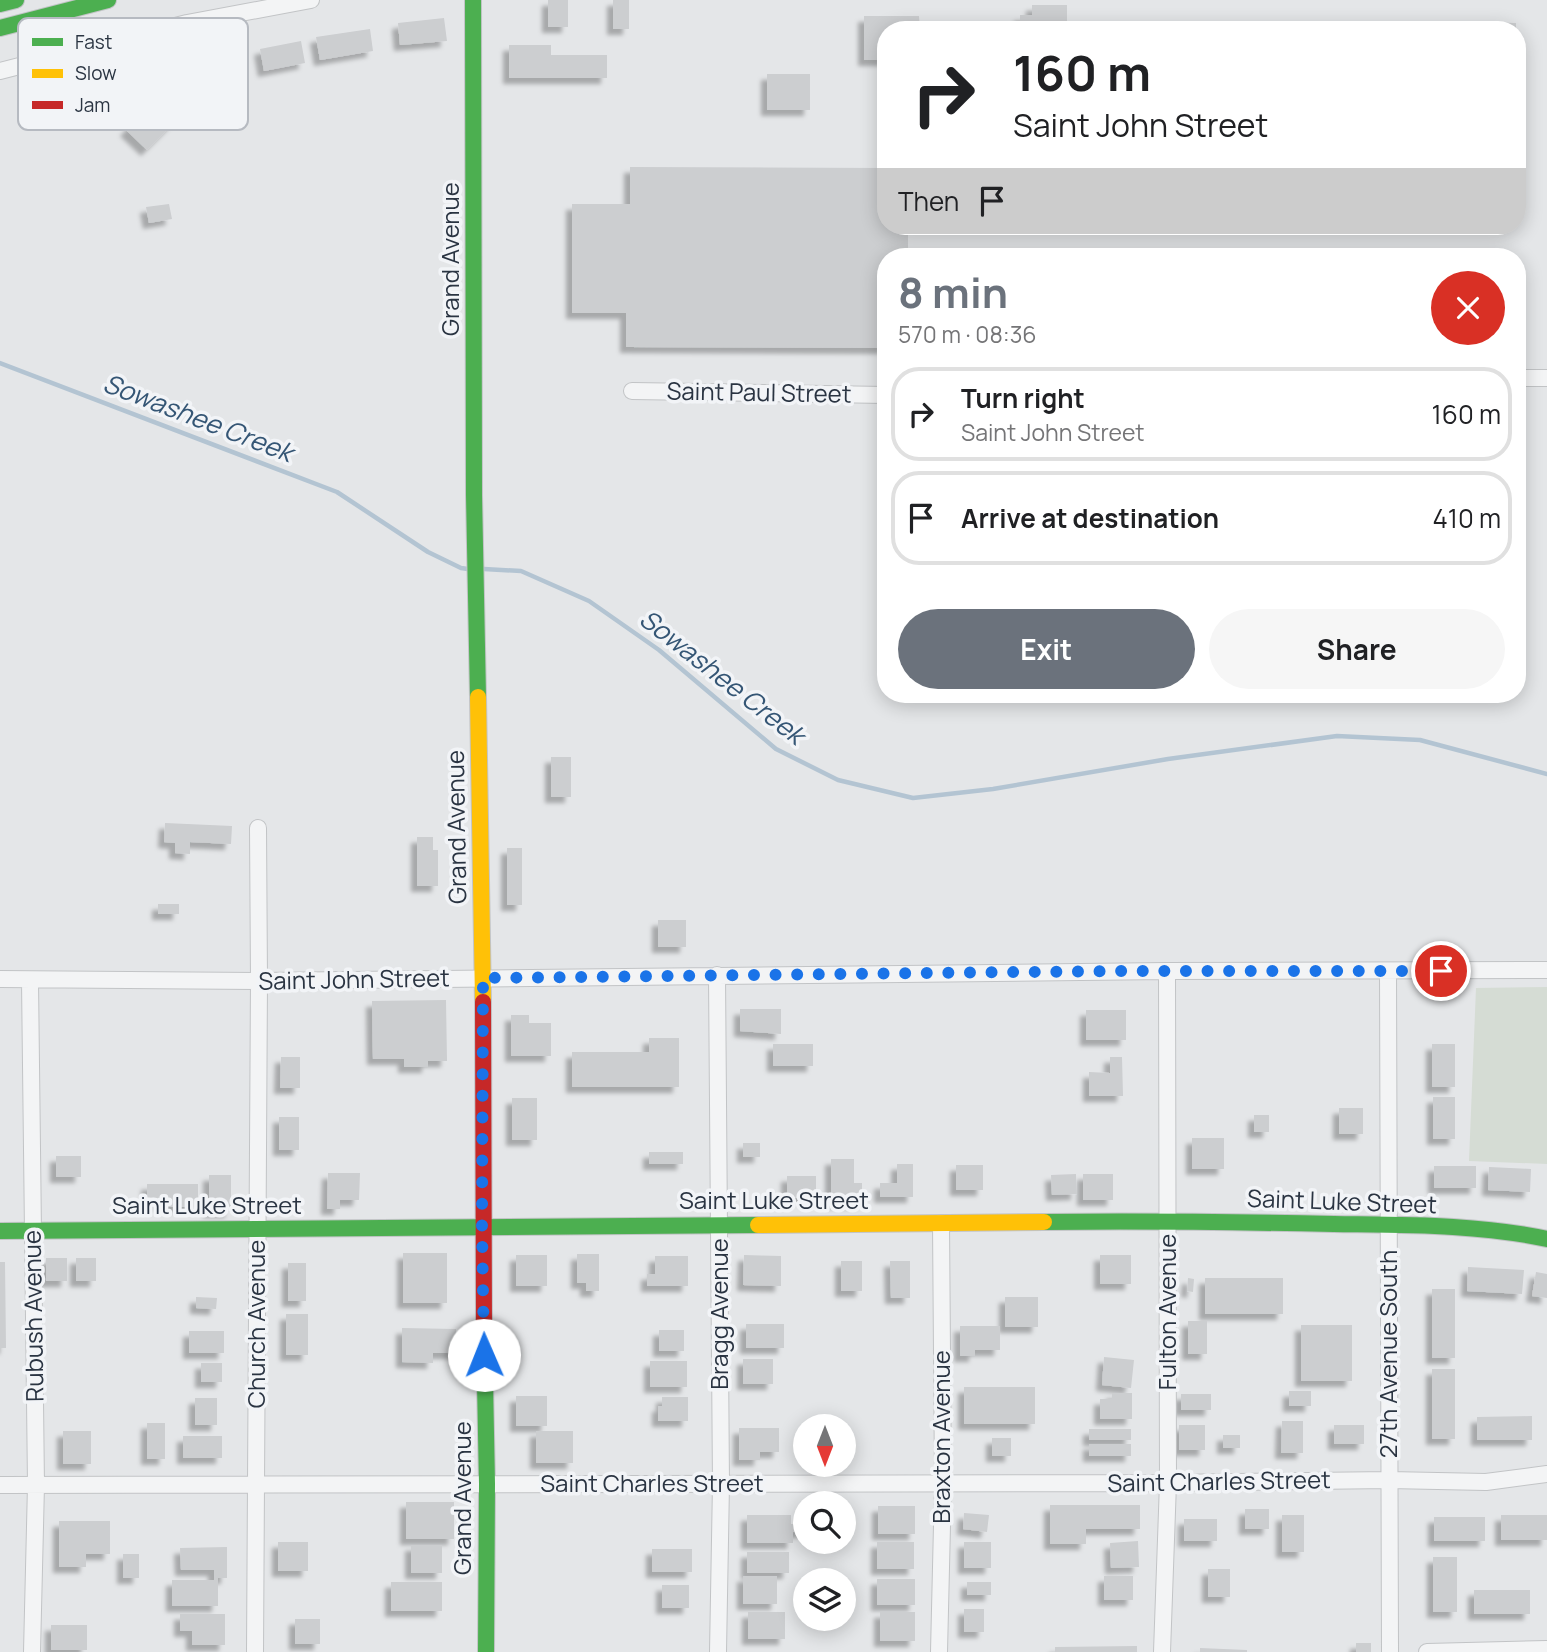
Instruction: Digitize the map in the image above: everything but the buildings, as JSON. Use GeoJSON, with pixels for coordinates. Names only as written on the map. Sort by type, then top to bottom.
{"type":"FeatureCollection","features":[{"type":"Feature","properties":{"kind":"main road"},"geometry":{"type":"LineString","coordinates":[[0,4],[16,0]]}},
{"type":"Feature","properties":{"kind":"main road"},"geometry":{"type":"LineString","coordinates":[[39,18],[108,0]]}},
{"type":"Feature","properties":{"kind":"main road","name":"Grand Avenue"},"geometry":{"type":"LineString","coordinates":[[473,0],[474,495],[483,978],[482,1226],[487,1484],[486,1652]]}},
{"type":"Feature","properties":{"kind":"main road"},"geometry":{"type":"LineString","coordinates":[[0,28],[18,23]]}},
{"type":"Feature","properties":{"kind":"main road","name":"Saint Luke Street"},"geometry":{"type":"LineString","coordinates":[[0,1231],[1168,1221],[1389,1225],[1510,1231],[1547,1239]]}},
{"type":"Feature","properties":{"kind":"street"},"geometry":{"type":"LineString","coordinates":[[214,18],[312,0]]}},
{"type":"Feature","properties":{"kind":"street"},"geometry":{"type":"LineString","coordinates":[[0,71],[18,66]]}},
{"type":"Feature","properties":{"kind":"street"},"geometry":{"type":"LineString","coordinates":[[1526,378],[1547,378]]}},
{"type":"Feature","properties":{"kind":"street","name":"Saint Paul Street"},"geometry":{"type":"LineString","coordinates":[[632,391],[877,395]]}},
{"type":"Feature","properties":{"kind":"street","name":"Church Avenue"},"geometry":{"type":"LineString","coordinates":[[255,1652],[258,828]]}},
{"type":"Feature","properties":{"kind":"street","name":"Saint John Street"},"geometry":{"type":"LineString","coordinates":[[0,979],[259,981],[1167,971],[1547,970]]}},
{"type":"Feature","properties":{"kind":"street","name":"Fulton Avenue"},"geometry":{"type":"LineString","coordinates":[[1162,1652],[1168,1483],[1167,971]]}},
{"type":"Feature","properties":{"kind":"street","name":"27th Avenue South"},"geometry":{"type":"LineString","coordinates":[[1388,971],[1390,1652]]}},
{"type":"Feature","properties":{"kind":"street","name":"Bragg Avenue"},"geometry":{"type":"LineString","coordinates":[[717,975],[721,1484],[718,1652]]}},
{"type":"Feature","properties":{"kind":"street","name":"Rubush Avenue"},"geometry":{"type":"LineString","coordinates":[[30,981],[36,1485],[32,1652]]}},
{"type":"Feature","properties":{"kind":"street","name":"Braxton Avenue"},"geometry":{"type":"LineString","coordinates":[[939,1652],[943,1483],[940,1223]]}},
{"type":"Feature","properties":{"kind":"street","name":"Saint Charles Street"},"geometry":{"type":"LineString","coordinates":[[0,1485],[1168,1483],[1389,1479],[1486,1482],[1547,1474]]}},
{"type":"Feature","properties":{"kind":"street"},"geometry":{"type":"LineString","coordinates":[[1427,1652],[1547,1649]]}},
{"type":"Feature","properties":{"kind":"shaded area"},"geometry":{"type":"Polygon","coordinates":[[[1547,987],[1547,1164],[1469,1161],[1476,988],[1547,987]]]}},
{"type":"Feature","properties":{"kind":"waterway","name":"Sowashee Creek"},"geometry":{"type":"LineString","coordinates":[[0,363],[337,492],[428,552],[468,569]]}},
{"type":"Feature","properties":{"kind":"waterway","name":"Sowashee Creek"},"geometry":{"type":"LineString","coordinates":[[484,569],[521,571],[589,601],[659,650],[776,749],[838,780],[913,798],[993,789],[1168,759],[1337,736],[1420,740],[1547,774]]}},
{"type":"Feature","properties":{"kind":"traffic: fast"},"geometry":{"type":"LineString","coordinates":[[0,4],[16,0]]}},
{"type":"Feature","properties":{"kind":"traffic: fast"},"geometry":{"type":"LineString","coordinates":[[39,18],[108,0]]}},
{"type":"Feature","properties":{"kind":"traffic: fast"},"geometry":{"type":"LineString","coordinates":[[473,0],[474,495],[478,697]]}},
{"type":"Feature","properties":{"kind":"traffic: fast"},"geometry":{"type":"LineString","coordinates":[[0,28],[18,23]]}},
{"type":"Feature","properties":{"kind":"traffic: fast"},"geometry":{"type":"LineString","coordinates":[[1044,1222],[1414,1225],[1494,1230],[1547,1239]]}},
{"type":"Feature","properties":{"kind":"traffic: fast"},"geometry":{"type":"LineString","coordinates":[[0,1231],[758,1225]]}},
{"type":"Feature","properties":{"kind":"traffic: fast"},"geometry":{"type":"LineString","coordinates":[[484,1332],[486,1652]]}},
{"type":"Feature","properties":{"kind":"traffic: slow"},"geometry":{"type":"LineString","coordinates":[[478,697],[483,1002]]}},
{"type":"Feature","properties":{"kind":"traffic: slow"},"geometry":{"type":"LineString","coordinates":[[758,1225],[1044,1222]]}},
{"type":"Feature","properties":{"kind":"traffic: jam"},"geometry":{"type":"LineString","coordinates":[[483,1002],[484,1332]]}},
{"type":"Feature","properties":{"kind":"route"},"geometry":{"type":"LineString","coordinates":[[484,1355],[483,978],[1114,971],[1441,971]]}}]}
